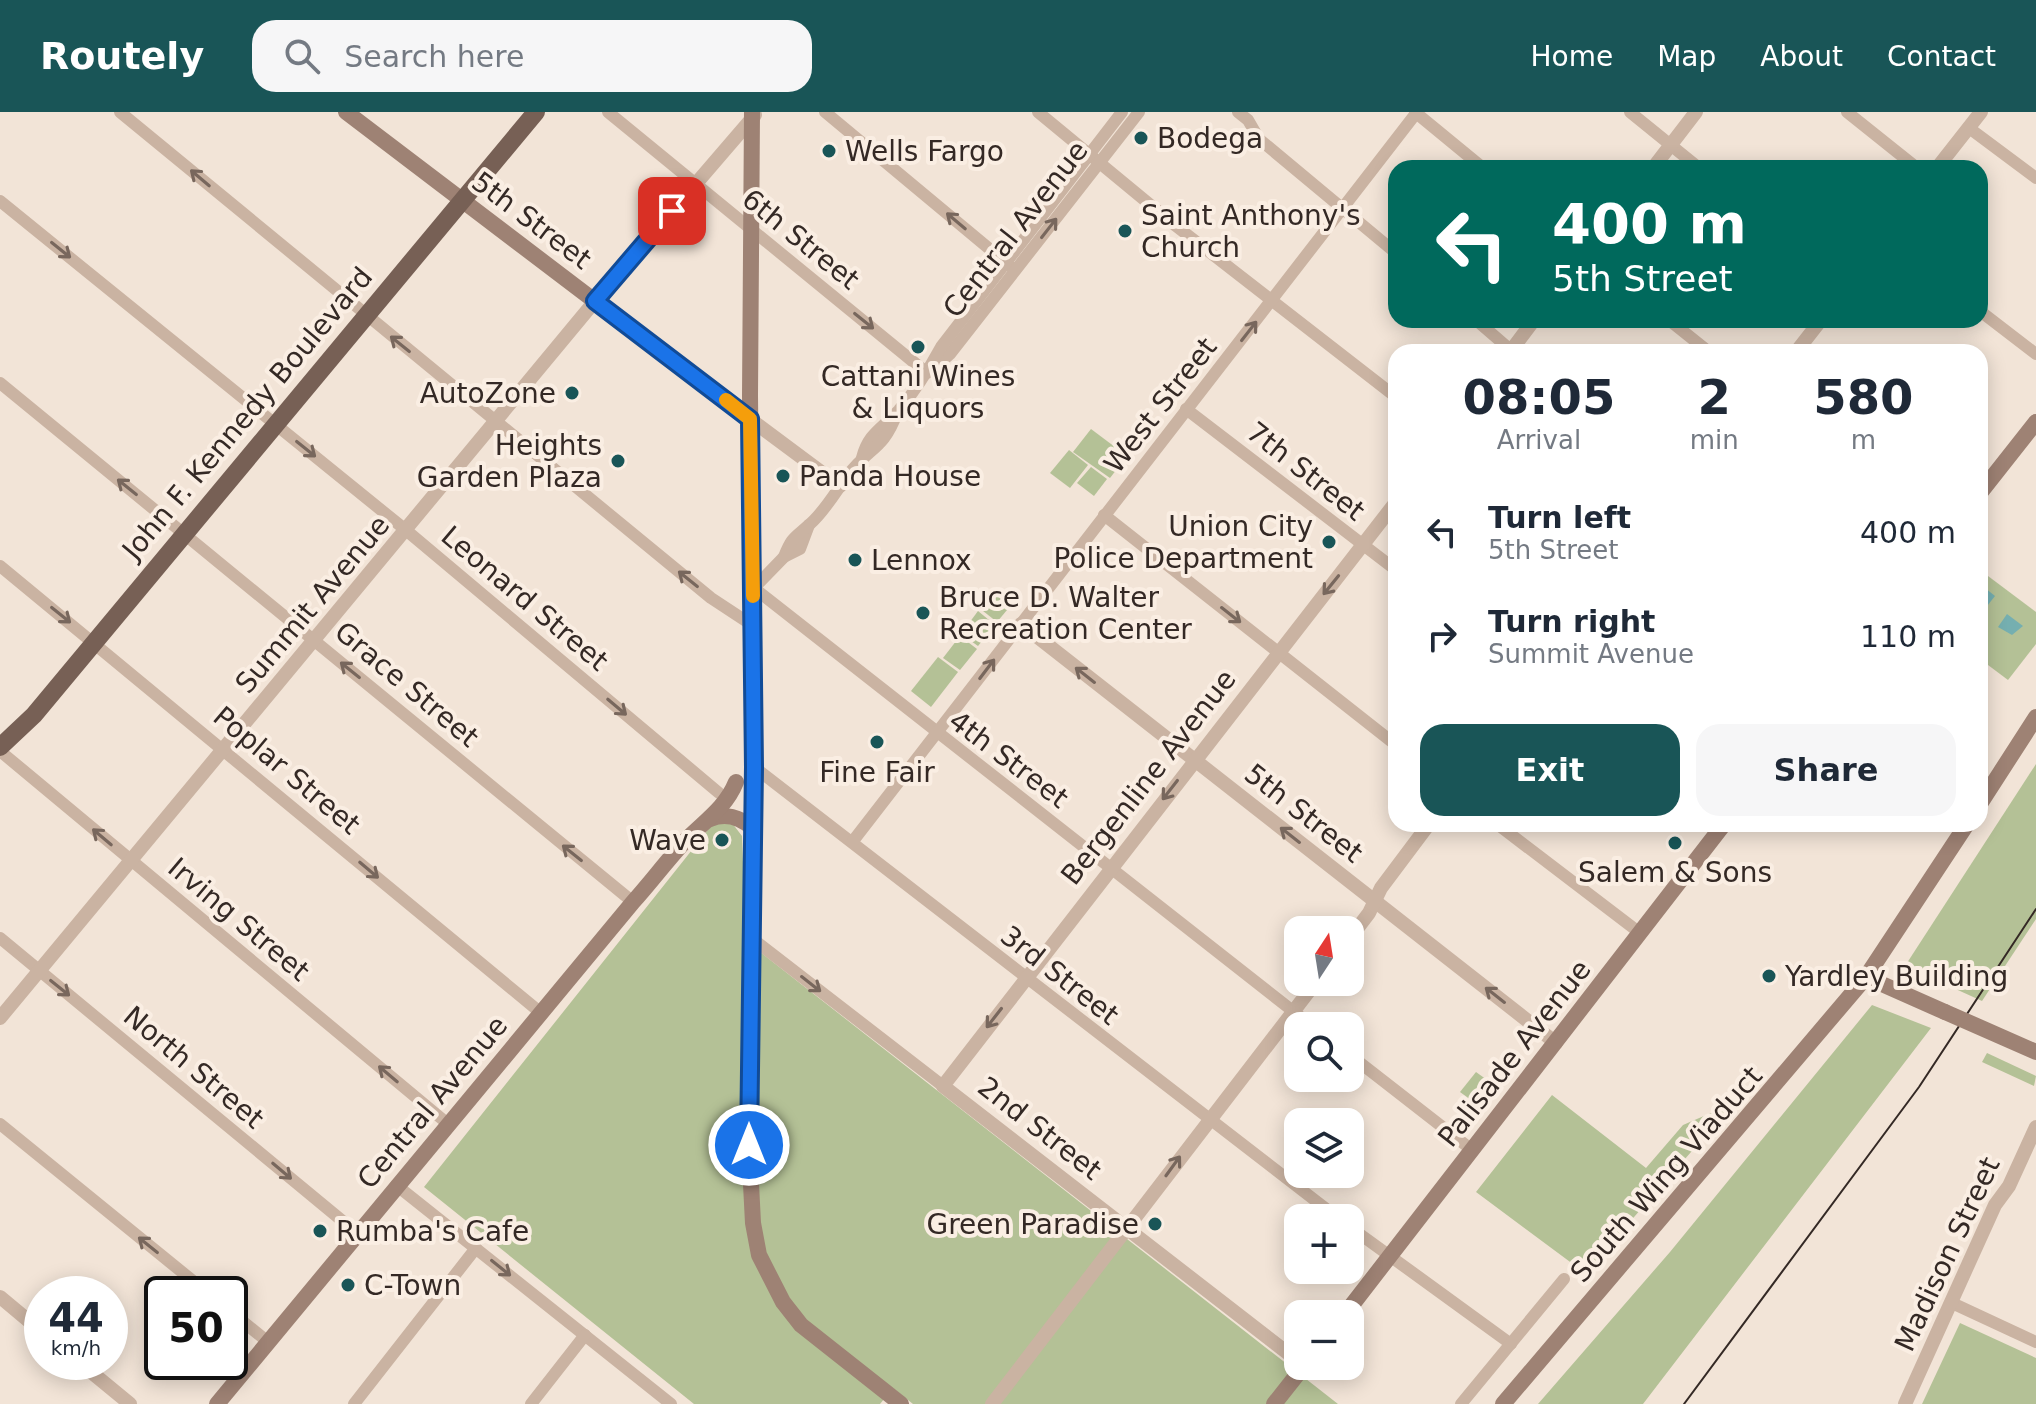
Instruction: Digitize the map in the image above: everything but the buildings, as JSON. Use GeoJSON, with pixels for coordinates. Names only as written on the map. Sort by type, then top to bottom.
{"type":"FeatureCollection","features":[{"type":"Feature","properties":{"kind":"main road","name":"5th Street"},"geometry":{"type":"LineString","coordinates":[[346,112],[750,419]]}},
{"type":"Feature","properties":{"kind":"main road","name":"John F. Kennedy Boulevard"},"geometry":{"type":"LineString","coordinates":[[0,749],[34,715],[536,112]]}},
{"type":"Feature","properties":{"kind":"main road"},"geometry":{"type":"LineString","coordinates":[[754,114],[750,419],[754,588],[754,767],[749,936],[750,1185],[759,1255],[783,1302],[801,1325],[901,1404]]}},
{"type":"Feature","properties":{"kind":"main road"},"geometry":{"type":"LineString","coordinates":[[1988,481],[2036,422]]}},
{"type":"Feature","properties":{"kind":"main road"},"geometry":{"type":"LineString","coordinates":[[1988,792],[2036,717]]}},
{"type":"Feature","properties":{"kind":"main road","name":"Central Avenue"},"geometry":{"type":"LineString","coordinates":[[690,836],[691,827],[719,793],[754,767]]}},
{"type":"Feature","properties":{"kind":"main road","name":"Central Avenue"},"geometry":{"type":"LineString","coordinates":[[217,1404],[633,902],[732,793],[736,782]]}},
{"type":"Feature","properties":{"kind":"main road"},"geometry":{"type":"LineString","coordinates":[[710,819],[740,819],[752,828]]}},
{"type":"Feature","properties":{"kind":"main road","name":"Palisade Avenue"},"geometry":{"type":"LineString","coordinates":[[1356,1300],[1717,832]]}},
{"type":"Feature","properties":{"kind":"main road","name":"South Wing Viaduct"},"geometry":{"type":"LineString","coordinates":[[1503,1404],[1866,977],[1962,832]]}},
{"type":"Feature","properties":{"kind":"main road"},"geometry":{"type":"LineString","coordinates":[[1866,977],[2036,1052]]}},
{"type":"Feature","properties":{"kind":"main road"},"geometry":{"type":"LineString","coordinates":[[1274,1404],[1293,1380]]}},
{"type":"Feature","properties":{"kind":"street"},"geometry":{"type":"LineString","coordinates":[[120,112],[711,598],[752,625]]}},
{"type":"Feature","properties":{"kind":"street","name":"6th Street"},"geometry":{"type":"LineString","coordinates":[[608,112],[927,373]]}},
{"type":"Feature","properties":{"kind":"street"},"geometry":{"type":"LineString","coordinates":[[825,112],[1011,267]]}},
{"type":"Feature","properties":{"kind":"street"},"geometry":{"type":"LineString","coordinates":[[1038,112],[1388,391]]}},
{"type":"Feature","properties":{"kind":"street","name":"Central Avenue"},"geometry":{"type":"LineString","coordinates":[[754,588],[784,557],[800,549],[809,525],[862,458],[876,451],[889,434],[897,413],[927,373],[950,354],[1089,153],[1122,112]]}},
{"type":"Feature","properties":{"kind":"street","name":"Central Avenue"},"geometry":{"type":"LineString","coordinates":[[1011,267],[1139,112]]}},
{"type":"Feature","properties":{"kind":"street"},"geometry":{"type":"LineString","coordinates":[[1238,112],[1248,120],[1259,139],[1388,246]]}},
{"type":"Feature","properties":{"kind":"street"},"geometry":{"type":"LineString","coordinates":[[1416,112],[1473,160]]}},
{"type":"Feature","properties":{"kind":"street","name":"West Street"},"geometry":{"type":"LineString","coordinates":[[853,841],[1416,112]]}},
{"type":"Feature","properties":{"kind":"street"},"geometry":{"type":"LineString","coordinates":[[1630,112],[1689,160]]}},
{"type":"Feature","properties":{"kind":"street"},"geometry":{"type":"LineString","coordinates":[[1659,160],[1696,112]]}},
{"type":"Feature","properties":{"kind":"street"},"geometry":{"type":"LineString","coordinates":[[1847,112],[1907,160]]}},
{"type":"Feature","properties":{"kind":"street"},"geometry":{"type":"LineString","coordinates":[[1943,160],[1981,112]]}},
{"type":"Feature","properties":{"kind":"street","name":"Summit Avenue"},"geometry":{"type":"LineString","coordinates":[[0,1018],[754,114]]}},
{"type":"Feature","properties":{"kind":"street"},"geometry":{"type":"LineString","coordinates":[[1969,128],[2036,178]]}},
{"type":"Feature","properties":{"kind":"street","name":"Leonard Street"},"geometry":{"type":"LineString","coordinates":[[0,201],[407,531],[719,793]]}},
{"type":"Feature","properties":{"kind":"street"},"geometry":{"type":"LineString","coordinates":[[1988,317],[2036,354]]}},
{"type":"Feature","properties":{"kind":"street"},"geometry":{"type":"LineString","coordinates":[[1485,328],[1503,344]]}},
{"type":"Feature","properties":{"kind":"street"},"geometry":{"type":"LineString","coordinates":[[1679,328],[1699,344]]}},
{"type":"Feature","properties":{"kind":"street","name":"Grace Street"},"geometry":{"type":"LineString","coordinates":[[0,383],[633,902]]}},
{"type":"Feature","properties":{"kind":"street","name":"7th Street"},"geometry":{"type":"LineString","coordinates":[[1186,409],[1388,564]]}},
{"type":"Feature","properties":{"kind":"street","name":"5th Street"},"geometry":{"type":"LineString","coordinates":[[750,419],[840,486]]}},
{"type":"Feature","properties":{"kind":"street","name":"Bergenline Avenue"},"geometry":{"type":"LineString","coordinates":[[943,1086],[1388,512]]}},
{"type":"Feature","properties":{"kind":"street"},"geometry":{"type":"LineString","coordinates":[[1104,515],[1388,739]]}},
{"type":"Feature","properties":{"kind":"street","name":"Poplar Street"},"geometry":{"type":"LineString","coordinates":[[0,566],[226,749],[541,1013]]}},
{"type":"Feature","properties":{"kind":"street","name":"4th Street"},"geometry":{"type":"LineString","coordinates":[[754,588],[1293,1011]]}},
{"type":"Feature","properties":{"kind":"street","name":"5th Street"},"geometry":{"type":"LineString","coordinates":[[1021,624],[1556,1043]]}},
{"type":"Feature","properties":{"kind":"street","name":"Irving Street"},"geometry":{"type":"LineString","coordinates":[[0,749],[448,1124]]}},
{"type":"Feature","properties":{"kind":"street","name":"3rd Street"},"geometry":{"type":"LineString","coordinates":[[754,767],[1319,1204]]}},
{"type":"Feature","properties":{"kind":"street"},"geometry":{"type":"LineString","coordinates":[[1364,918],[1381,888],[1423,832]]}},
{"type":"Feature","properties":{"kind":"street"},"geometry":{"type":"LineString","coordinates":[[1507,832],[1640,933]]}},
{"type":"Feature","properties":{"kind":"street","name":"2nd Street"},"geometry":{"type":"LineString","coordinates":[[749,936],[1284,1350]]}},
{"type":"Feature","properties":{"kind":"street","name":"North Street"},"geometry":{"type":"LineString","coordinates":[[0,938],[357,1233]]}},
{"type":"Feature","properties":{"kind":"street"},"geometry":{"type":"LineString","coordinates":[[992,1404],[1305,996]]}},
{"type":"Feature","properties":{"kind":"street"},"geometry":{"type":"LineString","coordinates":[[1364,1066],[1472,1150]]}},
{"type":"Feature","properties":{"kind":"street"},"geometry":{"type":"LineString","coordinates":[[0,1124],[187,1276]]}},
{"type":"Feature","properties":{"kind":"street","name":"Madison Street"},"geometry":{"type":"LineString","coordinates":[[1905,1404],[1995,1205],[2009,1186],[2036,1127]]}},
{"type":"Feature","properties":{"kind":"street"},"geometry":{"type":"LineString","coordinates":[[396,1185],[671,1404]]}},
{"type":"Feature","properties":{"kind":"street"},"geometry":{"type":"LineString","coordinates":[[1364,1236],[1511,1344]]}},
{"type":"Feature","properties":{"kind":"street"},"geometry":{"type":"LineString","coordinates":[[354,1404],[476,1248]]}},
{"type":"Feature","properties":{"kind":"street"},"geometry":{"type":"LineString","coordinates":[[1461,1404],[1564,1279]]}},
{"type":"Feature","properties":{"kind":"street"},"geometry":{"type":"LineString","coordinates":[[0,1297],[24,1317]]}},
{"type":"Feature","properties":{"kind":"street"},"geometry":{"type":"LineString","coordinates":[[1952,1303],[2036,1342]]}},
{"type":"Feature","properties":{"kind":"street"},"geometry":{"type":"LineString","coordinates":[[248,1326],[268,1342]]}},
{"type":"Feature","properties":{"kind":"street"},"geometry":{"type":"LineString","coordinates":[[531,1404],[585,1335]]}},
{"type":"Feature","properties":{"kind":"street"},"geometry":{"type":"LineString","coordinates":[[101,1380],[130,1404]]}},
{"type":"Feature","properties":{"kind":"green space"},"geometry":{"type":"Polygon","coordinates":[[[1091,429],[1127,456],[1110,478],[1073,452],[1091,429]]]}},
{"type":"Feature","properties":{"kind":"green space"},"geometry":{"type":"Polygon","coordinates":[[[1069,450],[1088,465],[1070,488],[1050,473],[1069,450]]]}},
{"type":"Feature","properties":{"kind":"green space"},"geometry":{"type":"Polygon","coordinates":[[[1091,467],[1107,479],[1094,496],[1077,483],[1091,467]]]}},
{"type":"Feature","properties":{"kind":"green space"},"geometry":{"type":"Polygon","coordinates":[[[1988,576],[2036,612],[2036,644],[2008,680],[1988,665],[1988,576]]]}},
{"type":"Feature","properties":{"kind":"green space"},"geometry":{"type":"Polygon","coordinates":[[[993,589],[1012,604],[997,622],[978,607],[993,589]]]}},
{"type":"Feature","properties":{"kind":"green space"},"geometry":{"type":"Polygon","coordinates":[[[978,611],[995,625],[978,646],[961,634],[978,611]]]}},
{"type":"Feature","properties":{"kind":"green space"},"geometry":{"type":"Polygon","coordinates":[[[960,636],[977,649],[960,670],[943,658],[960,636]]]}},
{"type":"Feature","properties":{"kind":"green space"},"geometry":{"type":"Polygon","coordinates":[[[938,657],[958,672],[931,707],[911,691],[938,657]]]}},
{"type":"Feature","properties":{"kind":"green space"},"geometry":{"type":"Polygon","coordinates":[[[2036,764],[2036,919],[1982,1001],[1905,966],[2036,764]]]}},
{"type":"Feature","properties":{"kind":"green space"},"geometry":{"type":"Polygon","coordinates":[[[718,822],[732,823],[742,836],[746,941],[1284,1362],[1284,1380],[1307,1380],[1338,1404],[913,1404],[893,1388],[880,1404],[694,1404],[424,1187],[711,826],[718,822]]]}},
{"type":"Feature","properties":{"kind":"green space"},"geometry":{"type":"Polygon","coordinates":[[[1872,1005],[1931,1028],[1643,1404],[1538,1404],[1670,1252],[1872,1005]]]}},
{"type":"Feature","properties":{"kind":"green space"},"geometry":{"type":"Polygon","coordinates":[[[1987,1053],[2036,1076],[2034,1086],[1982,1062],[1987,1053]]]}},
{"type":"Feature","properties":{"kind":"green space"},"geometry":{"type":"Polygon","coordinates":[[[1476,1072],[1494,1085],[1478,1105],[1460,1092],[1476,1072]]]}},
{"type":"Feature","properties":{"kind":"green space"},"geometry":{"type":"Polygon","coordinates":[[[1552,1095],[1646,1168],[1683,1125],[1734,1103],[1585,1273],[1476,1192],[1552,1095]]]}},
{"type":"Feature","properties":{"kind":"green space"},"geometry":{"type":"Polygon","coordinates":[[[1960,1323],[2036,1358],[2036,1404],[1922,1404],[1960,1323]]]}},
{"type":"Feature","properties":{"kind":"water"},"geometry":{"type":"Polygon","coordinates":[[[1988,590],[1995,596],[1988,605],[1988,590]]]}},
{"type":"Feature","properties":{"kind":"water"},"geometry":{"type":"Polygon","coordinates":[[[2007,614],[2023,626],[2012,635],[1998,627],[2007,614]]]}},
{"type":"Feature","properties":{"kind":"tram line"},"geometry":{"type":"LineString","coordinates":[[1684,1404],[1919,1087],[2036,909]]}},
{"type":"Feature","properties":{"kind":"slow traffic"},"geometry":{"type":"LineString","coordinates":[[726,400],[750,419],[753,596]]}},
{"type":"Feature","properties":{"kind":"place","name":"Bodega"},"geometry":{"type":"Point","coordinates":[1141,138]}},
{"type":"Feature","properties":{"kind":"place","name":"Wells Fargo"},"geometry":{"type":"Point","coordinates":[829,151]}},
{"type":"Feature","properties":{"kind":"place","name":"Saint Anthony's Church"},"geometry":{"type":"Point","coordinates":[1125,231]}},
{"type":"Feature","properties":{"kind":"place","name":"Cattani Wines & Liquors"},"geometry":{"type":"Point","coordinates":[918,347]}},
{"type":"Feature","properties":{"kind":"place","name":"AutoZone"},"geometry":{"type":"Point","coordinates":[572,393]}},
{"type":"Feature","properties":{"kind":"place","name":"Heights Garden Plaza"},"geometry":{"type":"Point","coordinates":[618,461]}},
{"type":"Feature","properties":{"kind":"place","name":"Panda House"},"geometry":{"type":"Point","coordinates":[783,476]}},
{"type":"Feature","properties":{"kind":"place","name":"Union City Police Department"},"geometry":{"type":"Point","coordinates":[1329,542]}},
{"type":"Feature","properties":{"kind":"place","name":"Lennox"},"geometry":{"type":"Point","coordinates":[855,560]}},
{"type":"Feature","properties":{"kind":"place","name":"Bruce D. Walter Recreation Center"},"geometry":{"type":"Point","coordinates":[923,613]}},
{"type":"Feature","properties":{"kind":"place","name":"Fine Fair"},"geometry":{"type":"Point","coordinates":[877,742]}},
{"type":"Feature","properties":{"kind":"place","name":"Wave"},"geometry":{"type":"Point","coordinates":[722,840]}},
{"type":"Feature","properties":{"kind":"place","name":"Salem & Sons"},"geometry":{"type":"Point","coordinates":[1675,843]}},
{"type":"Feature","properties":{"kind":"place","name":"Yardley Building"},"geometry":{"type":"Point","coordinates":[1769,976]}},
{"type":"Feature","properties":{"kind":"place","name":"Green Paradise"},"geometry":{"type":"Point","coordinates":[1155,1224]}},
{"type":"Feature","properties":{"kind":"place","name":"Rumba's Cafe"},"geometry":{"type":"Point","coordinates":[320,1231]}},
{"type":"Feature","properties":{"kind":"place","name":"C-Town"},"geometry":{"type":"Point","coordinates":[348,1285]}},
{"type":"Feature","properties":{"kind":"route"},"geometry":{"type":"LineString","coordinates":[[672,211],[595,301],[750,419],[754,767],[749,936],[749,1145]]}}]}
